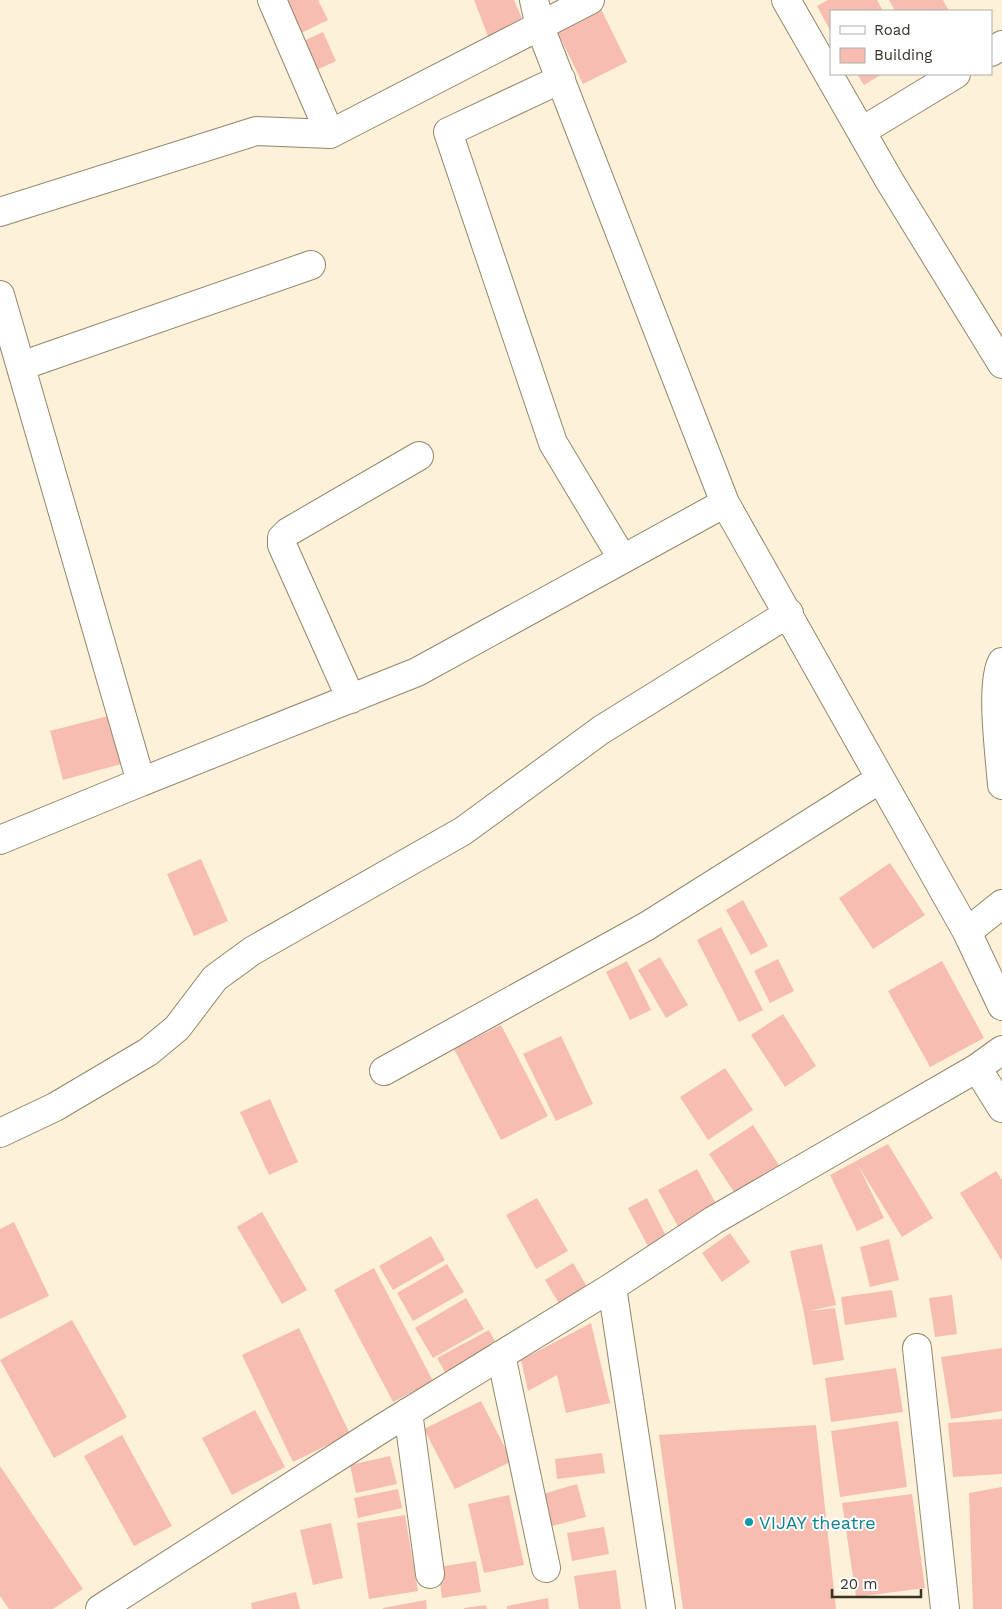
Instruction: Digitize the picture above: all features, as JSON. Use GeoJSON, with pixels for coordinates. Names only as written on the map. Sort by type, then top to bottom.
{"type":"FeatureCollection","features":[{"type":"Feature","properties":{"kind":"street"},"geometry":{"type":"LineString","coordinates":[[272,0],[330,134]]}},
{"type":"Feature","properties":{"kind":"street"},"geometry":{"type":"LineString","coordinates":[[534,0],[540,26],[725,503],[789,613],[967,932],[1002,1006]]}},
{"type":"Feature","properties":{"kind":"street"},"geometry":{"type":"LineString","coordinates":[[0,212],[256,130],[330,134],[590,0]]}},
{"type":"Feature","properties":{"kind":"street"},"geometry":{"type":"LineString","coordinates":[[786,0],[889,180],[1002,364]]}},
{"type":"Feature","properties":{"kind":"street"},"geometry":{"type":"LineString","coordinates":[[862,131],[954,75]]}},
{"type":"Feature","properties":{"kind":"street"},"geometry":{"type":"LineString","coordinates":[[561,79],[448,132],[554,443],[622,558]]}},
{"type":"Feature","properties":{"kind":"street"},"geometry":{"type":"LineString","coordinates":[[21,366],[311,265]]}},
{"type":"Feature","properties":{"kind":"street"},"geometry":{"type":"LineString","coordinates":[[0,295],[141,782]]}},
{"type":"Feature","properties":{"kind":"street"},"geometry":{"type":"LineString","coordinates":[[351,699],[282,545],[282,538],[288,532],[419,456]]}},
{"type":"Feature","properties":{"kind":"street"},"geometry":{"type":"LineString","coordinates":[[0,840],[417,672],[725,503]]}},
{"type":"Feature","properties":{"kind":"street"},"geometry":{"type":"LineString","coordinates":[[0,1133],[55,1107],[148,1052],[177,1028],[214,978],[252,951],[464,831],[601,730],[789,613]]}},
{"type":"Feature","properties":{"kind":"street"},"geometry":{"type":"LineString","coordinates":[[1002,662],[998,670],[996,687],[1002,785]]}},
{"type":"Feature","properties":{"kind":"street"},"geometry":{"type":"LineString","coordinates":[[384,1071],[647,926],[880,779]]}},
{"type":"Feature","properties":{"kind":"street"},"geometry":{"type":"LineString","coordinates":[[967,932],[1002,904]]}},
{"type":"Feature","properties":{"kind":"street"},"geometry":{"type":"LineString","coordinates":[[100,1609],[408,1412],[612,1287],[714,1220],[977,1068],[1002,1050]]}},
{"type":"Feature","properties":{"kind":"street"},"geometry":{"type":"LineString","coordinates":[[977,1068],[1002,1108]]}},
{"type":"Feature","properties":{"kind":"street"},"geometry":{"type":"LineString","coordinates":[[612,1287],[661,1609]]}},
{"type":"Feature","properties":{"kind":"street"},"geometry":{"type":"LineString","coordinates":[[917,1348],[945,1609]]}},
{"type":"Feature","properties":{"kind":"street"},"geometry":{"type":"LineString","coordinates":[[501,1355],[546,1568]]}},
{"type":"Feature","properties":{"kind":"street"},"geometry":{"type":"LineString","coordinates":[[408,1412],[430,1574]]}},
{"type":"Feature","properties":{"kind":"building"},"geometry":{"type":"Polygon","coordinates":[[[277,0],[318,0],[328,20],[295,36],[277,0]]]}},
{"type":"Feature","properties":{"kind":"building"},"geometry":{"type":"Polygon","coordinates":[[[474,0],[514,0],[523,21],[488,36],[474,0]]]}},
{"type":"Feature","properties":{"kind":"building"},"geometry":{"type":"Polygon","coordinates":[[[828,0],[877,0],[882,10],[830,10],[830,30],[817,6],[828,0]]]}},
{"type":"Feature","properties":{"kind":"building"},"geometry":{"type":"Polygon","coordinates":[[[889,0],[943,0],[948,10],[894,10],[889,0]]]}},
{"type":"Feature","properties":{"kind":"building"},"geometry":{"type":"Polygon","coordinates":[[[601,9],[627,62],[583,84],[557,31],[601,9]]]}},
{"type":"Feature","properties":{"kind":"building"},"geometry":{"type":"Polygon","coordinates":[[[323,32],[336,61],[310,73],[297,44],[323,32]]]}},
{"type":"Feature","properties":{"kind":"building"},"geometry":{"type":"Polygon","coordinates":[[[858,75],[880,75],[864,85],[858,75]]]}},
{"type":"Feature","properties":{"kind":"building"},"geometry":{"type":"Polygon","coordinates":[[[108,716],[121,764],[63,780],[50,731],[108,716]]]}},
{"type":"Feature","properties":{"kind":"building"},"geometry":{"type":"Polygon","coordinates":[[[201,859],[228,921],[194,936],[167,874],[201,859]]]}},
{"type":"Feature","properties":{"kind":"building"},"geometry":{"type":"Polygon","coordinates":[[[890,863],[925,915],[873,949],[839,898],[890,863]]]}},
{"type":"Feature","properties":{"kind":"building"},"geometry":{"type":"Polygon","coordinates":[[[743,900],[768,946],[751,955],[726,910],[743,900]]]}},
{"type":"Feature","properties":{"kind":"building"},"geometry":{"type":"Polygon","coordinates":[[[721,927],[763,1010],[739,1022],[697,940],[721,927]]]}},
{"type":"Feature","properties":{"kind":"building"},"geometry":{"type":"Polygon","coordinates":[[[660,957],[688,1005],[666,1018],[638,970],[660,957]]]}},
{"type":"Feature","properties":{"kind":"building"},"geometry":{"type":"Polygon","coordinates":[[[778,959],[794,991],[770,1003],[754,971],[778,959]]]}},
{"type":"Feature","properties":{"kind":"building"},"geometry":{"type":"Polygon","coordinates":[[[627,961],[651,1010],[630,1020],[606,972],[627,961]]]}},
{"type":"Feature","properties":{"kind":"building"},"geometry":{"type":"Polygon","coordinates":[[[942,961],[984,1038],[930,1067],[888,991],[942,961]]]}},
{"type":"Feature","properties":{"kind":"building"},"geometry":{"type":"Polygon","coordinates":[[[783,1014],[816,1066],[785,1087],[751,1035],[783,1014]]]}},
{"type":"Feature","properties":{"kind":"building"},"geometry":{"type":"Polygon","coordinates":[[[501,1025],[548,1116],[501,1140],[454,1049],[501,1025]]]}},
{"type":"Feature","properties":{"kind":"building"},"geometry":{"type":"Polygon","coordinates":[[[561,1036],[593,1104],[556,1121],[523,1054],[561,1036]]]}},
{"type":"Feature","properties":{"kind":"building"},"geometry":{"type":"Polygon","coordinates":[[[725,1068],[753,1110],[708,1140],[680,1097],[725,1068]]]}},
{"type":"Feature","properties":{"kind":"building"},"geometry":{"type":"Polygon","coordinates":[[[270,1099],[298,1162],[269,1175],[240,1112],[270,1099]]]}},
{"type":"Feature","properties":{"kind":"building"},"geometry":{"type":"Polygon","coordinates":[[[753,1125],[784,1173],[740,1201],[709,1154],[753,1125]]]}},
{"type":"Feature","properties":{"kind":"building"},"geometry":{"type":"Polygon","coordinates":[[[888,1144],[933,1218],[902,1237],[858,1165],[884,1218],[857,1231],[830,1175],[888,1144]]]}},
{"type":"Feature","properties":{"kind":"building"},"geometry":{"type":"Polygon","coordinates":[[[697,1169],[720,1211],[681,1232],[658,1190],[697,1169]]]}},
{"type":"Feature","properties":{"kind":"building"},"geometry":{"type":"Polygon","coordinates":[[[996,1171],[1002,1180],[1002,1261],[960,1193],[996,1171]]]}},
{"type":"Feature","properties":{"kind":"building"},"geometry":{"type":"Polygon","coordinates":[[[537,1198],[568,1251],[536,1269],[506,1215],[537,1198]]]}},
{"type":"Feature","properties":{"kind":"building"},"geometry":{"type":"Polygon","coordinates":[[[647,1198],[669,1242],[651,1252],[628,1208],[647,1198]]]}},
{"type":"Feature","properties":{"kind":"building"},"geometry":{"type":"Polygon","coordinates":[[[262,1212],[307,1290],[282,1304],[237,1227],[262,1212]]]}},
{"type":"Feature","properties":{"kind":"building"},"geometry":{"type":"Polygon","coordinates":[[[14,1222],[49,1296],[0,1319],[0,1229],[14,1222]]]}},
{"type":"Feature","properties":{"kind":"building"},"geometry":{"type":"Polygon","coordinates":[[[730,1233],[750,1262],[722,1282],[702,1253],[730,1233]]]}},
{"type":"Feature","properties":{"kind":"building"},"geometry":{"type":"Polygon","coordinates":[[[431,1236],[445,1260],[393,1290],[379,1266],[431,1236]]]}},
{"type":"Feature","properties":{"kind":"building"},"geometry":{"type":"Polygon","coordinates":[[[889,1239],[899,1280],[870,1287],[860,1247],[889,1239]]]}},
{"type":"Feature","properties":{"kind":"building"},"geometry":{"type":"Polygon","coordinates":[[[822,1244],[836,1305],[809,1311],[835,1308],[844,1360],[813,1365],[790,1251],[822,1244]]]}},
{"type":"Feature","properties":{"kind":"building"},"geometry":{"type":"Polygon","coordinates":[[[573,1263],[592,1295],[564,1312],[545,1280],[573,1263]]]}},
{"type":"Feature","properties":{"kind":"building"},"geometry":{"type":"Polygon","coordinates":[[[447,1264],[464,1292],[413,1321],[397,1293],[447,1264]]]}},
{"type":"Feature","properties":{"kind":"building"},"geometry":{"type":"Polygon","coordinates":[[[374,1268],[433,1381],[393,1402],[334,1290],[374,1268]]]}},
{"type":"Feature","properties":{"kind":"building"},"geometry":{"type":"Polygon","coordinates":[[[892,1290],[897,1317],[845,1325],[841,1297],[892,1290]]]}},
{"type":"Feature","properties":{"kind":"building"},"geometry":{"type":"Polygon","coordinates":[[[952,1295],[957,1334],[935,1337],[929,1298],[952,1295]]]}},
{"type":"Feature","properties":{"kind":"building"},"geometry":{"type":"Polygon","coordinates":[[[466,1298],[484,1329],[433,1358],[415,1328],[466,1298]]]}},
{"type":"Feature","properties":{"kind":"building"},"geometry":{"type":"Polygon","coordinates":[[[72,1320],[127,1417],[54,1458],[0,1360],[72,1320]]]}},
{"type":"Feature","properties":{"kind":"building"},"geometry":{"type":"Polygon","coordinates":[[[591,1323],[610,1403],[566,1413],[557,1375],[528,1391],[521,1360],[591,1323]]]}},
{"type":"Feature","properties":{"kind":"building"},"geometry":{"type":"Polygon","coordinates":[[[299,1328],[350,1434],[293,1462],[242,1355],[299,1328]]]}},
{"type":"Feature","properties":{"kind":"building"},"geometry":{"type":"Polygon","coordinates":[[[489,1330],[497,1345],[446,1374],[437,1358],[489,1330]]]}},
{"type":"Feature","properties":{"kind":"building"},"geometry":{"type":"Polygon","coordinates":[[[1002,1348],[1002,1411],[951,1419],[941,1357],[1002,1348]]]}},
{"type":"Feature","properties":{"kind":"building"},"geometry":{"type":"Polygon","coordinates":[[[896,1368],[903,1412],[831,1422],[825,1378],[896,1368]]]}},
{"type":"Feature","properties":{"kind":"building"},"geometry":{"type":"Polygon","coordinates":[[[481,1401],[512,1461],[455,1489],[424,1429],[481,1401]]]}},
{"type":"Feature","properties":{"kind":"building"},"geometry":{"type":"Polygon","coordinates":[[[255,1410],[285,1467],[232,1495],[202,1438],[255,1410]]]}},
{"type":"Feature","properties":{"kind":"building"},"geometry":{"type":"Polygon","coordinates":[[[1002,1419],[1002,1474],[953,1477],[948,1423],[1002,1419]]]}},
{"type":"Feature","properties":{"kind":"building"},"geometry":{"type":"Polygon","coordinates":[[[898,1421],[907,1487],[840,1497],[831,1431],[898,1421]]]}},
{"type":"Feature","properties":{"kind":"building","name":"VIJAY theatre"},"geometry":{"type":"Polygon","coordinates":[[[816,1425],[836,1609],[683,1609],[659,1435],[816,1425]]]}},
{"type":"Feature","properties":{"kind":"building"},"geometry":{"type":"Polygon","coordinates":[[[122,1435],[172,1526],[134,1546],[84,1456],[122,1435]]]}},
{"type":"Feature","properties":{"kind":"building"},"geometry":{"type":"Polygon","coordinates":[[[602,1453],[605,1473],[557,1479],[555,1459],[602,1453]]]}},
{"type":"Feature","properties":{"kind":"building"},"geometry":{"type":"Polygon","coordinates":[[[390,1456],[397,1484],[356,1493],[350,1465],[390,1456]]]}},
{"type":"Feature","properties":{"kind":"building"},"geometry":{"type":"Polygon","coordinates":[[[0,1466],[83,1589],[53,1609],[9,1609],[0,1596],[0,1466]]]}},
{"type":"Feature","properties":{"kind":"building"},"geometry":{"type":"Polygon","coordinates":[[[577,1484],[586,1517],[552,1526],[543,1494],[577,1484]]]}},
{"type":"Feature","properties":{"kind":"building"},"geometry":{"type":"Polygon","coordinates":[[[1002,1487],[1002,1609],[973,1609],[969,1493],[1002,1487]]]}},
{"type":"Feature","properties":{"kind":"building"},"geometry":{"type":"Polygon","coordinates":[[[398,1489],[402,1508],[358,1518],[354,1498],[398,1489]]]}},
{"type":"Feature","properties":{"kind":"building"},"geometry":{"type":"Polygon","coordinates":[[[912,1494],[925,1588],[856,1597],[842,1503],[912,1494]]]}},
{"type":"Feature","properties":{"kind":"building"},"geometry":{"type":"Polygon","coordinates":[[[509,1495],[524,1565],[484,1573],[468,1504],[509,1495]]]}},
{"type":"Feature","properties":{"kind":"building"},"geometry":{"type":"Polygon","coordinates":[[[405,1515],[418,1591],[369,1599],[357,1523],[405,1515]]]}},
{"type":"Feature","properties":{"kind":"building"},"geometry":{"type":"Polygon","coordinates":[[[331,1523],[343,1578],[313,1585],[300,1530],[331,1523]]]}},
{"type":"Feature","properties":{"kind":"building"},"geometry":{"type":"Polygon","coordinates":[[[604,1527],[609,1554],[572,1561],[567,1533],[604,1527]]]}},
{"type":"Feature","properties":{"kind":"building"},"geometry":{"type":"Polygon","coordinates":[[[476,1561],[481,1592],[442,1598],[438,1567],[476,1561]]]}},
{"type":"Feature","properties":{"kind":"building"},"geometry":{"type":"Polygon","coordinates":[[[616,1570],[621,1609],[579,1609],[574,1576],[616,1570]]]}},
{"type":"Feature","properties":{"kind":"building"},"geometry":{"type":"Polygon","coordinates":[[[296,1592],[300,1609],[252,1609],[251,1603],[296,1592]]]}},
{"type":"Feature","properties":{"kind":"building"},"geometry":{"type":"Polygon","coordinates":[[[548,1598],[549,1609],[507,1609],[507,1606],[548,1598]]]}},
{"type":"Feature","properties":{"kind":"building"},"geometry":{"type":"Polygon","coordinates":[[[426,1600],[427,1609],[383,1609],[383,1608],[426,1600]]]}},
{"type":"Feature","properties":{"kind":"building"},"geometry":{"type":"Polygon","coordinates":[[[486,1605],[487,1609],[464,1609],[464,1608],[486,1605]]]}},
{"type":"Feature","properties":{"kind":"place","name":"VIJAY theatre"},"geometry":{"type":"Point","coordinates":[749,1522]}}]}
